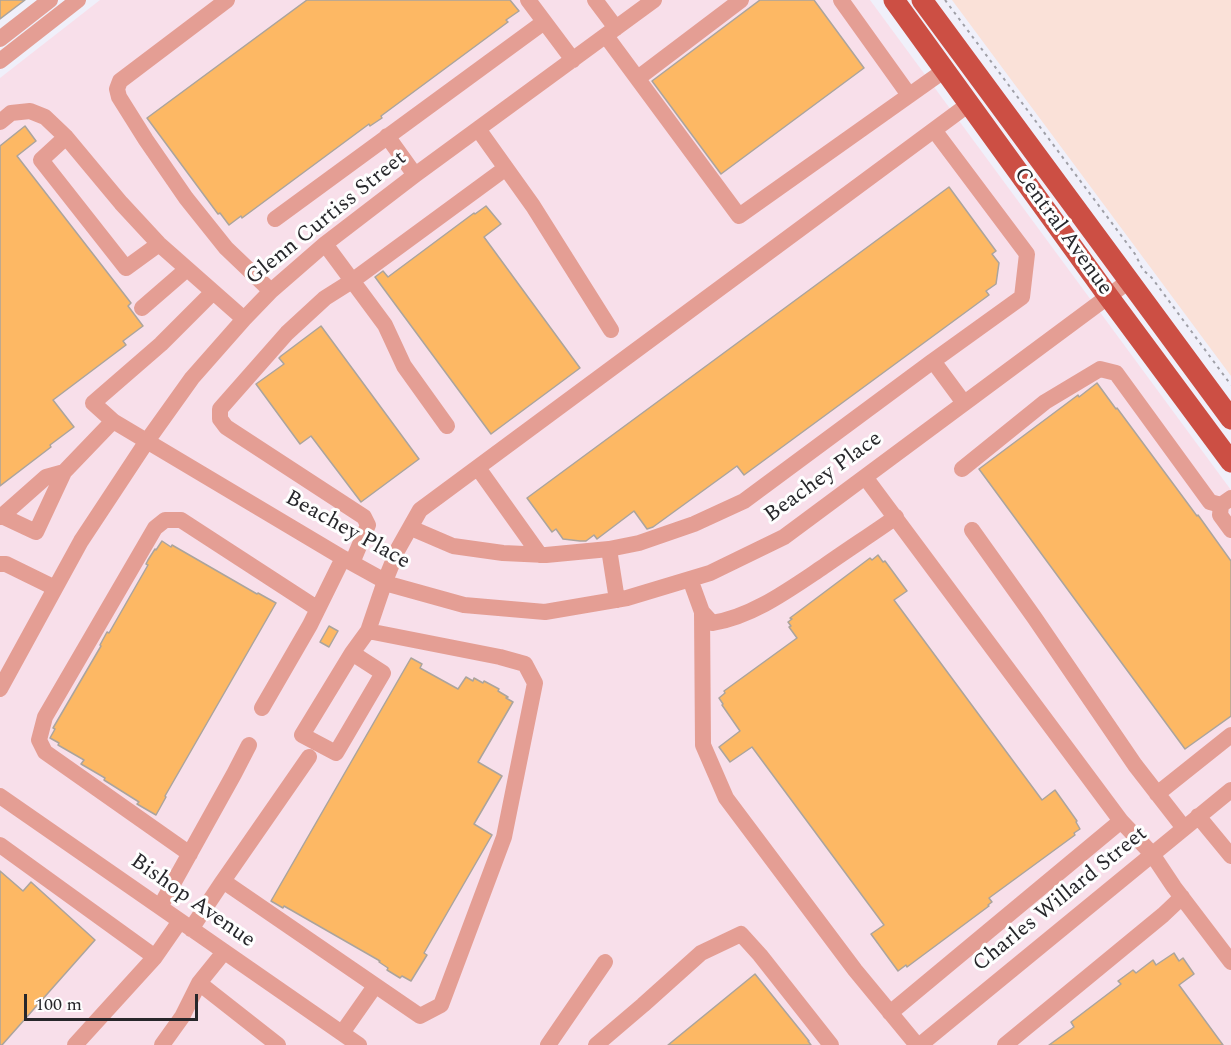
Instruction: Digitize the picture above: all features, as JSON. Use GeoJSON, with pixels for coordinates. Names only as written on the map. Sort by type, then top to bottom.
{"type":"FeatureCollection","features":[{"type":"Feature","properties":{"kind":"main road","name":"Central Avenue"},"geometry":{"type":"LineString","coordinates":[[894,0],[1231,462]]}},
{"type":"Feature","properties":{"kind":"main road","name":"Central Avenue"},"geometry":{"type":"LineString","coordinates":[[922,0],[1231,419]]}},
{"type":"Feature","properties":{"kind":"main road"},"geometry":{"type":"LineString","coordinates":[[969,104],[988,90]]}},
{"type":"Feature","properties":{"kind":"street"},"geometry":{"type":"LineString","coordinates":[[0,39],[50,0]]}},
{"type":"Feature","properties":{"kind":"street"},"geometry":{"type":"LineString","coordinates":[[0,61],[78,0]]}},
{"type":"Feature","properties":{"kind":"street"},"geometry":{"type":"LineString","coordinates":[[227,0],[120,81],[117,89],[119,97],[146,140],[186,198],[226,248],[271,291]]}},
{"type":"Feature","properties":{"kind":"street"},"geometry":{"type":"LineString","coordinates":[[528,0],[573,60]]}},
{"type":"Feature","properties":{"kind":"street"},"geometry":{"type":"LineString","coordinates":[[595,0],[638,78],[739,216],[945,70]]}},
{"type":"Feature","properties":{"kind":"street","name":"Glenn Curtiss Street"},"geometry":{"type":"LineString","coordinates":[[0,689],[81,541],[192,378],[244,319],[271,291],[325,244],[654,0]]}},
{"type":"Feature","properties":{"kind":"street"},"geometry":{"type":"LineString","coordinates":[[638,78],[741,0]]}},
{"type":"Feature","properties":{"kind":"street"},"geometry":{"type":"LineString","coordinates":[[841,0],[909,95]]}},
{"type":"Feature","properties":{"kind":"street"},"geometry":{"type":"LineString","coordinates":[[275,219],[544,22]]}},
{"type":"Feature","properties":{"kind":"street"},"geometry":{"type":"LineString","coordinates":[[352,653],[383,673],[336,753],[302,735],[352,653],[368,631],[398,549],[420,510],[969,104]]}},
{"type":"Feature","properties":{"kind":"street"},"geometry":{"type":"LineString","coordinates":[[0,122],[11,113],[30,111],[45,117],[66,137],[159,244],[244,319]]}},
{"type":"Feature","properties":{"kind":"street"},"geometry":{"type":"LineString","coordinates":[[478,129],[533,206],[611,330]]}},
{"type":"Feature","properties":{"kind":"street"},"geometry":{"type":"LineString","coordinates":[[411,528],[453,546],[503,553],[540,555],[609,549],[639,543],[694,524],[744,501],[1022,297],[1027,254],[934,130]]}},
{"type":"Feature","properties":{"kind":"street"},"geometry":{"type":"LineString","coordinates":[[387,136],[416,175]]}},
{"type":"Feature","properties":{"kind":"street"},"geometry":{"type":"LineString","coordinates":[[66,137],[41,160],[126,268],[159,244]]}},
{"type":"Feature","properties":{"kind":"street"},"geometry":{"type":"LineString","coordinates":[[262,708],[368,525],[364,517],[226,427],[220,419],[220,409],[287,333],[325,298],[352,281],[506,168]]}},
{"type":"Feature","properties":{"kind":"street"},"geometry":{"type":"LineString","coordinates":[[325,244],[385,325],[404,366],[447,426]]}},
{"type":"Feature","properties":{"kind":"street"},"geometry":{"type":"LineString","coordinates":[[142,308],[187,269]]}},
{"type":"Feature","properties":{"kind":"street","name":"Beachey Place"},"geometry":{"type":"LineString","coordinates":[[213,292],[161,344],[93,403],[113,421],[392,585],[464,605],[545,612],[627,598],[710,573],[784,537],[1129,281]]}},
{"type":"Feature","properties":{"kind":"street"},"geometry":{"type":"LineString","coordinates":[[933,362],[964,403]]}},
{"type":"Feature","properties":{"kind":"street"},"geometry":{"type":"LineString","coordinates":[[962,469],[1046,402],[1100,369],[1116,373],[1210,502],[1226,501],[1220,514],[1231,530]]}},
{"type":"Feature","properties":{"kind":"street"},"geometry":{"type":"LineString","coordinates":[[64,472],[46,477],[1,517],[36,532],[64,472],[113,421]]}},
{"type":"Feature","properties":{"kind":"street"},"geometry":{"type":"LineString","coordinates":[[478,468],[540,555]]}},
{"type":"Feature","properties":{"kind":"street"},"geometry":{"type":"LineString","coordinates":[[866,477],[1121,821],[1152,854],[1231,962]]}},
{"type":"Feature","properties":{"kind":"street"},"geometry":{"type":"LineString","coordinates":[[702,612],[712,622],[726,621],[750,611],[785,592],[896,517]]}},
{"type":"Feature","properties":{"kind":"street"},"geometry":{"type":"LineString","coordinates":[[190,854],[45,752],[39,740],[45,717],[155,528],[165,520],[181,520],[318,609]]}},
{"type":"Feature","properties":{"kind":"street"},"geometry":{"type":"LineString","coordinates":[[972,530],[1135,765],[1184,828]]}},
{"type":"Feature","properties":{"kind":"street"},"geometry":{"type":"LineString","coordinates":[[609,549],[617,600]]}},
{"type":"Feature","properties":{"kind":"street"},"geometry":{"type":"LineString","coordinates":[[0,564],[6,564],[55,588]]}},
{"type":"Feature","properties":{"kind":"street"},"geometry":{"type":"LineString","coordinates":[[690,579],[702,612],[703,745],[722,790],[834,941],[890,1013],[919,1045]]}},
{"type":"Feature","properties":{"kind":"street"},"geometry":{"type":"LineString","coordinates":[[223,881],[420,1016],[441,1005],[504,837],[535,683],[525,664],[368,631]]}},
{"type":"Feature","properties":{"kind":"street"},"geometry":{"type":"LineString","coordinates":[[1157,794],[1231,735]]}},
{"type":"Feature","properties":{"kind":"street"},"geometry":{"type":"LineString","coordinates":[[160,907],[249,745]]}},
{"type":"Feature","properties":{"kind":"street"},"geometry":{"type":"LineString","coordinates":[[75,1045],[213,897],[309,757]]}},
{"type":"Feature","properties":{"kind":"street","name":"Charles Willard Street"},"geometry":{"type":"LineString","coordinates":[[919,1045],[1231,790]]}},
{"type":"Feature","properties":{"kind":"street","name":"Bishop Avenue"},"geometry":{"type":"LineString","coordinates":[[0,796],[359,1045]]}},
{"type":"Feature","properties":{"kind":"street"},"geometry":{"type":"LineString","coordinates":[[1198,816],[1231,856]]}},
{"type":"Feature","properties":{"kind":"street"},"geometry":{"type":"LineString","coordinates":[[890,1013],[1121,821]]}},
{"type":"Feature","properties":{"kind":"street"},"geometry":{"type":"LineString","coordinates":[[0,845],[155,957]]}},
{"type":"Feature","properties":{"kind":"street"},"geometry":{"type":"LineString","coordinates":[[1005,1045],[1164,915],[1182,897]]}},
{"type":"Feature","properties":{"kind":"street"},"geometry":{"type":"LineString","coordinates":[[596,1045],[701,953],[741,934],[831,1045]]}},
{"type":"Feature","properties":{"kind":"street"},"geometry":{"type":"LineString","coordinates":[[162,1045],[182,1017],[199,983],[224,952]]}},
{"type":"Feature","properties":{"kind":"street"},"geometry":{"type":"LineString","coordinates":[[548,1045],[604,962]]}},
{"type":"Feature","properties":{"kind":"street"},"geometry":{"type":"LineString","coordinates":[[199,983],[278,1045]]}},
{"type":"Feature","properties":{"kind":"street"},"geometry":{"type":"LineString","coordinates":[[342,1033],[375,986]]}},
{"type":"Feature","properties":{"kind":"path"},"geometry":{"type":"LineString","coordinates":[[945,0],[1135,254],[1143,270],[1152,278],[1231,385]]}},
{"type":"Feature","properties":{"kind":"shaded area"},"geometry":{"type":"Polygon","coordinates":[[[100,0],[870,0],[1231,490],[1231,1045],[0,1045],[0,78],[100,0]]]}},
{"type":"Feature","properties":{"kind":"shaded area"},"geometry":{"type":"Polygon","coordinates":[[[952,0],[1231,0],[1231,376],[952,0]]]}},
{"type":"Feature","properties":{"kind":"building"},"geometry":{"type":"Polygon","coordinates":[[[0,0],[25,0],[0,19],[0,0]]]}},
{"type":"Feature","properties":{"kind":"building"},"geometry":{"type":"Polygon","coordinates":[[[307,0],[510,0],[519,11],[506,20],[508,22],[381,116],[382,118],[370,126],[369,124],[242,218],[241,216],[229,225],[220,213],[218,214],[147,118],[307,0]]]}},
{"type":"Feature","properties":{"kind":"building"},"geometry":{"type":"Polygon","coordinates":[[[760,0],[814,0],[864,68],[721,174],[652,81],[760,0]]]}},
{"type":"Feature","properties":{"kind":"building"},"geometry":{"type":"Polygon","coordinates":[[[25,126],[36,141],[17,156],[131,303],[128,306],[143,326],[123,341],[126,345],[53,400],[74,427],[0,486],[0,146],[25,126]]]}},
{"type":"Feature","properties":{"kind":"building"},"geometry":{"type":"Polygon","coordinates":[[[949,187],[996,251],[992,254],[999,263],[996,284],[986,291],[989,295],[744,475],[737,466],[653,527],[647,529],[634,511],[597,539],[594,535],[586,541],[563,539],[556,529],[552,532],[527,498],[949,187]]]}},
{"type":"Feature","properties":{"kind":"building"},"geometry":{"type":"Polygon","coordinates":[[[486,206],[501,224],[484,237],[580,368],[491,434],[375,277],[383,271],[388,277],[486,206]]]}},
{"type":"Feature","properties":{"kind":"building"},"geometry":{"type":"Polygon","coordinates":[[[321,326],[419,459],[361,502],[311,436],[300,444],[256,384],[284,364],[279,358],[281,356],[321,326]]]}},
{"type":"Feature","properties":{"kind":"building"},"geometry":{"type":"Polygon","coordinates":[[[1097,383],[1231,561],[1231,716],[1185,749],[979,469],[1097,383]]]}},
{"type":"Feature","properties":{"kind":"building"},"geometry":{"type":"Polygon","coordinates":[[[162,541],[276,603],[156,815],[137,804],[139,802],[104,780],[105,778],[81,764],[84,760],[50,738],[55,729],[53,728],[107,632],[109,633],[148,565],[146,564],[148,560],[162,541]]]}},
{"type":"Feature","properties":{"kind":"building"},"geometry":{"type":"Polygon","coordinates":[[[878,555],[907,591],[894,600],[1042,800],[1055,790],[1080,829],[989,898],[992,902],[989,906],[907,967],[906,965],[898,971],[871,934],[884,925],[752,747],[730,762],[719,747],[740,731],[719,698],[725,693],[724,691],[797,638],[789,627],[791,626],[788,622],[792,619],[790,618],[870,558],[872,560],[878,555]]]}},
{"type":"Feature","properties":{"kind":"building"},"geometry":{"type":"Polygon","coordinates":[[[329,626],[338,631],[329,647],[320,642],[329,626]]]}},
{"type":"Feature","properties":{"kind":"building"},"geometry":{"type":"Polygon","coordinates":[[[411,658],[422,664],[420,668],[458,689],[466,677],[473,681],[474,678],[499,689],[498,691],[513,702],[478,762],[502,776],[474,824],[492,835],[424,953],[427,955],[411,981],[402,976],[400,978],[387,970],[388,968],[380,961],[284,906],[283,908],[271,901],[411,658]]]}},
{"type":"Feature","properties":{"kind":"building"},"geometry":{"type":"Polygon","coordinates":[[[0,871],[23,891],[31,882],[95,940],[2,1045],[0,1045],[0,871]]]}},
{"type":"Feature","properties":{"kind":"building"},"geometry":{"type":"Polygon","coordinates":[[[1174,953],[1179,961],[1183,958],[1194,974],[1179,985],[1223,1045],[1049,1045],[1074,1027],[1071,1022],[1121,984],[1118,981],[1133,970],[1136,973],[1153,960],[1156,965],[1174,953]]]}},
{"type":"Feature","properties":{"kind":"building"},"geometry":{"type":"Polygon","coordinates":[[[755,974],[811,1045],[668,1045],[755,974]]]}}]}
